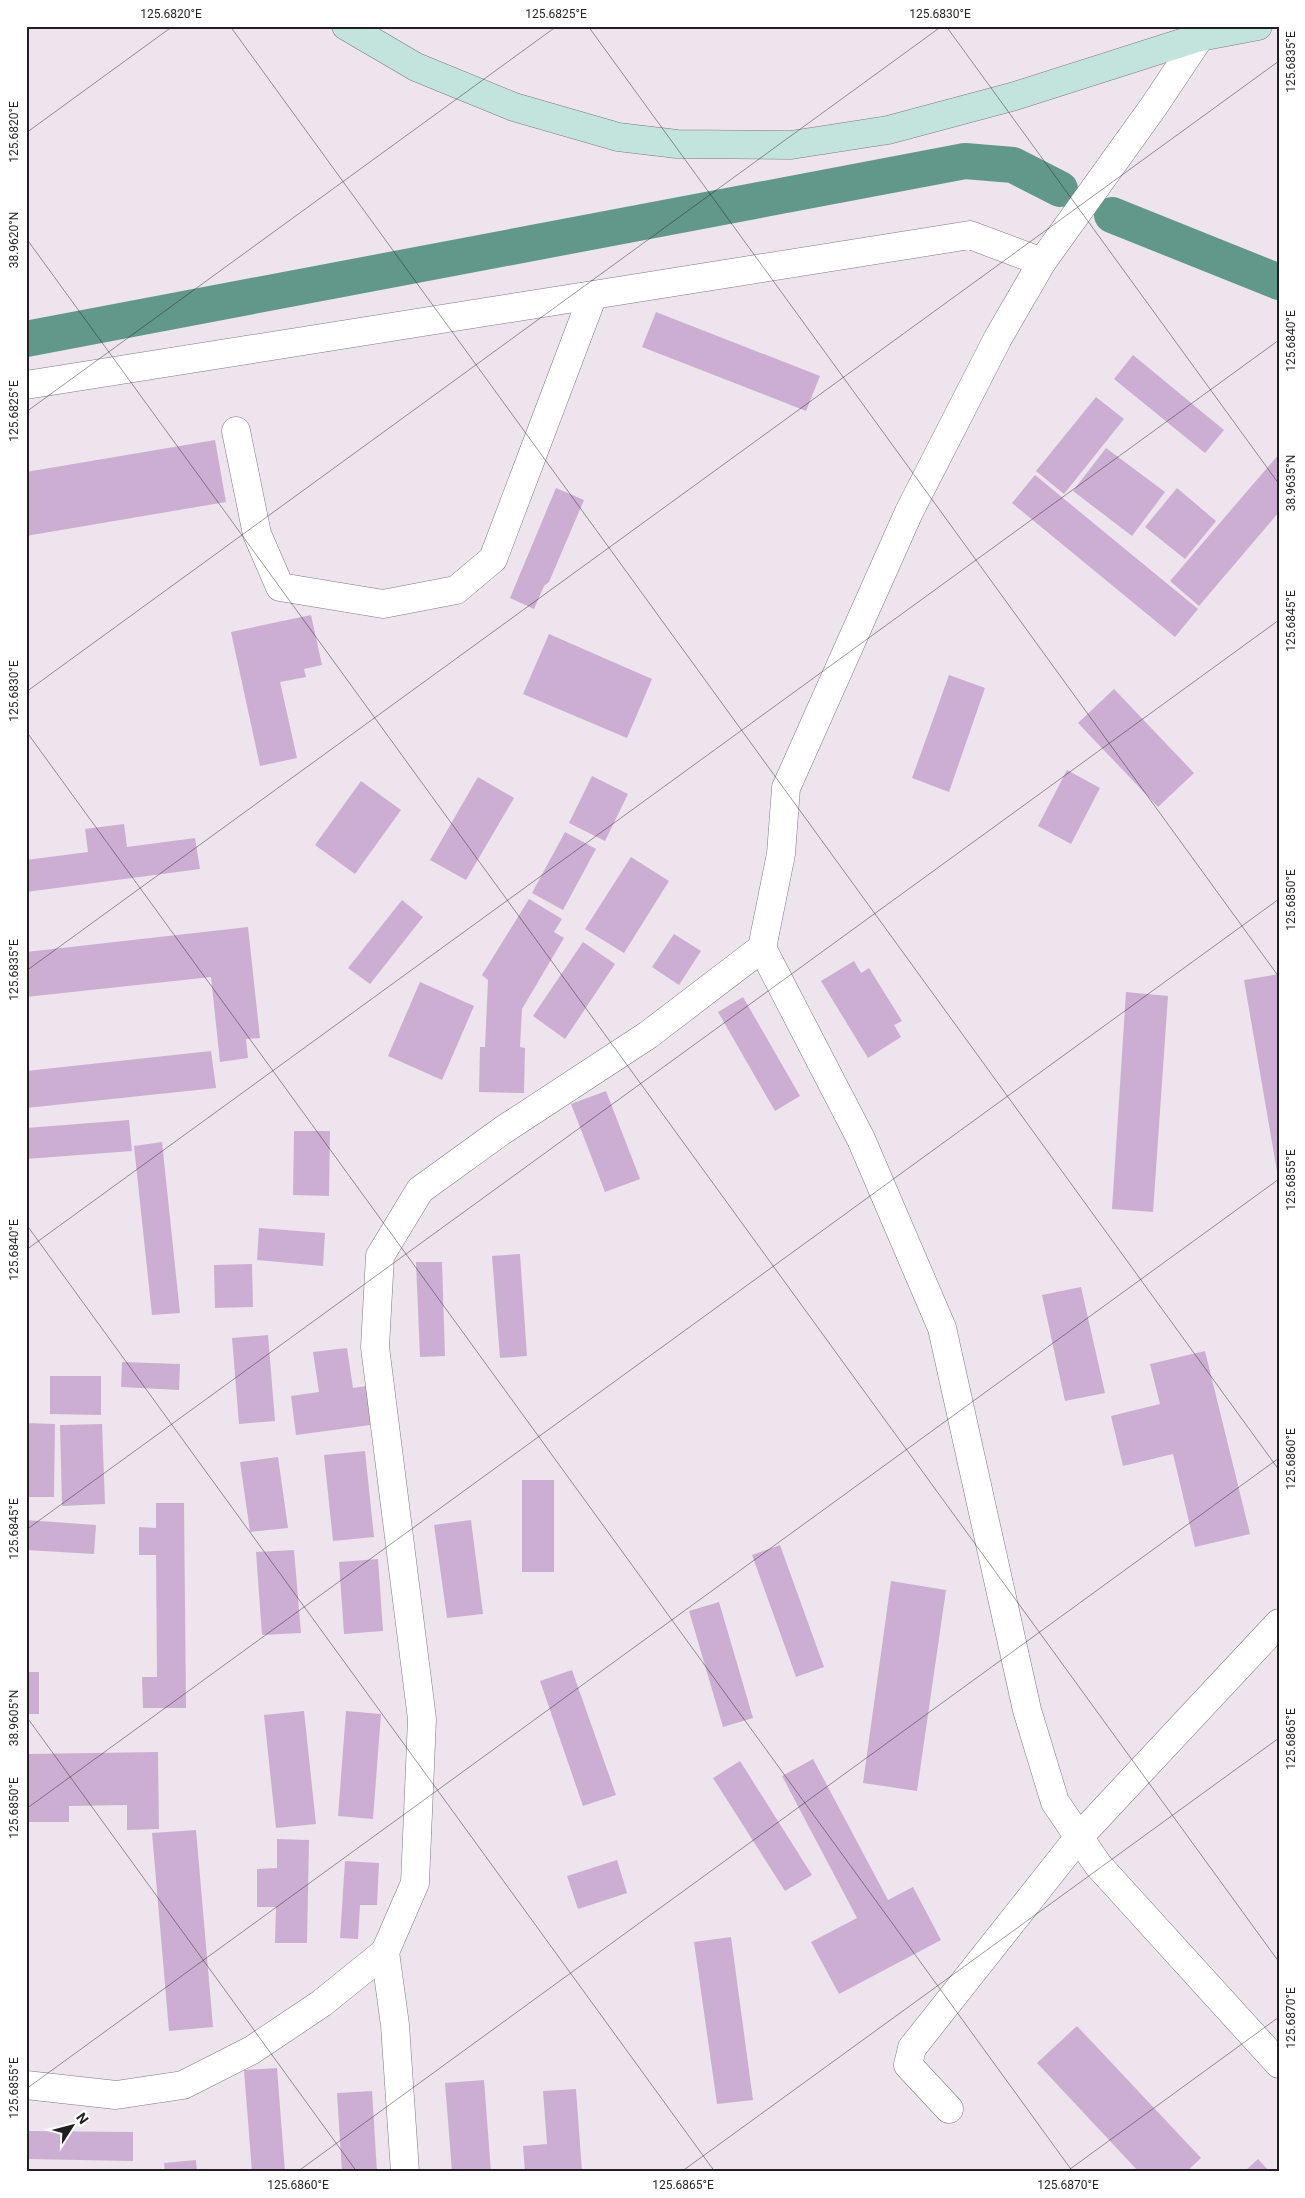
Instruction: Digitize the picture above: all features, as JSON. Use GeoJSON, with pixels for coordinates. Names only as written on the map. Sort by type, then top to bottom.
{"type":"FeatureCollection","features":[{"type":"Feature","properties":{"kind":"main road"},"geometry":{"type":"LineString","coordinates":[[346,26],[416,67],[514,107],[618,137],[677,144],[791,145],[888,130],[1015,96],[1200,37],[1258,26]]}},
{"type":"Feature","properties":{"kind":"street"},"geometry":{"type":"LineString","coordinates":[[1200,37],[1154,106],[1042,262],[998,338],[909,512],[786,788],[781,854],[762,948],[861,1139],[942,1328],[1028,1710],[1055,1802],[1098,1865],[1279,2064]]}},
{"type":"Feature","properties":{"kind":"street"},"geometry":{"type":"LineString","coordinates":[[26,385],[970,235],[1042,262]]}},
{"type":"Feature","properties":{"kind":"street"},"geometry":{"type":"LineString","coordinates":[[236,431],[257,534],[280,587],[383,604],[456,590],[492,559],[592,295]]}},
{"type":"Feature","properties":{"kind":"street"},"geometry":{"type":"LineString","coordinates":[[26,2085],[116,2095],[183,2085],[252,2050],[314,2008],[385,1952],[415,1883],[422,1719],[375,1347],[380,1256],[420,1190],[503,1130],[648,1035],[762,948]]}},
{"type":"Feature","properties":{"kind":"street"},"geometry":{"type":"LineString","coordinates":[[948,2109],[908,2065],[912,2048],[1079,1837],[1279,1623]]}},
{"type":"Feature","properties":{"kind":"street"},"geometry":{"type":"LineString","coordinates":[[385,1952],[395,2024],[405,2172]]}},
{"type":"Feature","properties":{"kind":"building"},"geometry":{"type":"Polygon","coordinates":[[[656,312],[820,376],[806,411],[642,347],[656,312]]]}},
{"type":"Feature","properties":{"kind":"building"},"geometry":{"type":"Polygon","coordinates":[[[1133,355],[1224,430],[1205,453],[1114,379],[1133,355]]]}},
{"type":"Feature","properties":{"kind":"building"},"geometry":{"type":"Polygon","coordinates":[[[1096,397],[1124,419],[1064,494],[1036,471],[1096,397]]]}},
{"type":"Feature","properties":{"kind":"building"},"geometry":{"type":"Polygon","coordinates":[[[215,440],[226,502],[26,536],[26,472],[215,440]]]}},
{"type":"Feature","properties":{"kind":"building"},"geometry":{"type":"Polygon","coordinates":[[[1106,448],[1165,492],[1132,536],[1073,491],[1106,448]]]}},
{"type":"Feature","properties":{"kind":"building"},"geometry":{"type":"Polygon","coordinates":[[[1279,454],[1279,512],[1199,606],[1170,581],[1279,454]]]}},
{"type":"Feature","properties":{"kind":"building"},"geometry":{"type":"Polygon","coordinates":[[[1035,475],[1198,609],[1175,637],[1012,503],[1035,475]]]}},
{"type":"Feature","properties":{"kind":"building"},"geometry":{"type":"Polygon","coordinates":[[[556,488],[584,500],[549,582],[544,586],[534,609],[510,598],[556,488]]]}},
{"type":"Feature","properties":{"kind":"building"},"geometry":{"type":"Polygon","coordinates":[[[1177,488],[1216,521],[1185,559],[1145,527],[1177,488]]]}},
{"type":"Feature","properties":{"kind":"building"},"geometry":{"type":"Polygon","coordinates":[[[311,615],[322,665],[304,669],[306,677],[280,682],[297,758],[260,766],[231,632],[311,615]]]}},
{"type":"Feature","properties":{"kind":"building"},"geometry":{"type":"Polygon","coordinates":[[[549,634],[652,679],[627,738],[523,694],[549,634]]]}},
{"type":"Feature","properties":{"kind":"building"},"geometry":{"type":"Polygon","coordinates":[[[949,675],[985,688],[949,792],[912,778],[949,675]]]}},
{"type":"Feature","properties":{"kind":"building"},"geometry":{"type":"Polygon","coordinates":[[[1114,689],[1194,773],[1158,807],[1078,723],[1114,689]]]}},
{"type":"Feature","properties":{"kind":"building"},"geometry":{"type":"Polygon","coordinates":[[[1067,770],[1100,788],[1071,844],[1038,826],[1067,770]]]}},
{"type":"Feature","properties":{"kind":"building"},"geometry":{"type":"Polygon","coordinates":[[[592,776],[628,794],[605,841],[569,823],[592,776]]]}},
{"type":"Feature","properties":{"kind":"building"},"geometry":{"type":"Polygon","coordinates":[[[478,777],[514,798],[466,880],[430,860],[478,777]]]}},
{"type":"Feature","properties":{"kind":"building"},"geometry":{"type":"Polygon","coordinates":[[[361,781],[401,810],[355,874],[315,845],[361,781]]]}},
{"type":"Feature","properties":{"kind":"building"},"geometry":{"type":"Polygon","coordinates":[[[124,824],[127,847],[195,838],[200,869],[26,892],[26,860],[88,852],[85,829],[124,824]]]}},
{"type":"Feature","properties":{"kind":"building"},"geometry":{"type":"Polygon","coordinates":[[[565,832],[596,849],[563,910],[532,893],[565,832]]]}},
{"type":"Feature","properties":{"kind":"building"},"geometry":{"type":"Polygon","coordinates":[[[631,857],[669,881],[624,953],[585,929],[631,857]]]}},
{"type":"Feature","properties":{"kind":"building"},"geometry":{"type":"Polygon","coordinates":[[[529,899],[562,919],[554,932],[564,938],[522,1009],[520,1047],[525,1048],[524,1093],[479,1092],[480,1047],[485,1047],[488,980],[482,975],[529,899]]]}},
{"type":"Feature","properties":{"kind":"building"},"geometry":{"type":"Polygon","coordinates":[[[402,900],[423,917],[370,984],[348,968],[402,900]]]}},
{"type":"Feature","properties":{"kind":"building"},"geometry":{"type":"Polygon","coordinates":[[[248,927],[260,1038],[246,1039],[248,1058],[220,1062],[211,977],[26,997],[26,952],[248,927]]]}},
{"type":"Feature","properties":{"kind":"building"},"geometry":{"type":"Polygon","coordinates":[[[674,934],[701,951],[679,985],[652,967],[674,934]]]}},
{"type":"Feature","properties":{"kind":"building"},"geometry":{"type":"Polygon","coordinates":[[[583,942],[615,964],[565,1039],[533,1016],[583,942]]]}},
{"type":"Feature","properties":{"kind":"building"},"geometry":{"type":"Polygon","coordinates":[[[854,961],[861,973],[869,968],[902,1021],[894,1025],[901,1037],[868,1058],[821,981],[854,961]]]}},
{"type":"Feature","properties":{"kind":"building"},"geometry":{"type":"Polygon","coordinates":[[[1279,974],[1279,1177],[1278,1177],[1244,980],[1279,974]]]}},
{"type":"Feature","properties":{"kind":"building"},"geometry":{"type":"Polygon","coordinates":[[[420,982],[474,1006],[442,1080],[388,1056],[420,982]]]}},
{"type":"Feature","properties":{"kind":"building"},"geometry":{"type":"Polygon","coordinates":[[[1126,992],[1168,996],[1153,1212],[1112,1209],[1126,992]]]}},
{"type":"Feature","properties":{"kind":"building"},"geometry":{"type":"Polygon","coordinates":[[[743,997],[800,1096],[775,1111],[718,1012],[743,997]]]}},
{"type":"Feature","properties":{"kind":"building"},"geometry":{"type":"Polygon","coordinates":[[[211,1051],[216,1088],[26,1108],[26,1071],[211,1051]]]}},
{"type":"Feature","properties":{"kind":"building"},"geometry":{"type":"Polygon","coordinates":[[[606,1091],[640,1179],[605,1192],[571,1104],[606,1091]]]}},
{"type":"Feature","properties":{"kind":"building"},"geometry":{"type":"Polygon","coordinates":[[[129,1120],[132,1151],[26,1159],[26,1128],[129,1120]]]}},
{"type":"Feature","properties":{"kind":"building"},"geometry":{"type":"Polygon","coordinates":[[[294,1131],[330,1131],[329,1196],[293,1195],[294,1131]]]}},
{"type":"Feature","properties":{"kind":"building"},"geometry":{"type":"Polygon","coordinates":[[[162,1142],[180,1313],[152,1315],[134,1146],[162,1142]]]}},
{"type":"Feature","properties":{"kind":"building"},"geometry":{"type":"Polygon","coordinates":[[[259,1228],[325,1233],[323,1266],[257,1260],[259,1228]]]}},
{"type":"Feature","properties":{"kind":"building"},"geometry":{"type":"Polygon","coordinates":[[[520,1254],[527,1356],[500,1358],[492,1256],[520,1254]]]}},
{"type":"Feature","properties":{"kind":"building"},"geometry":{"type":"Polygon","coordinates":[[[416,1262],[442,1262],[445,1356],[420,1357],[416,1262]]]}},
{"type":"Feature","properties":{"kind":"building"},"geometry":{"type":"Polygon","coordinates":[[[252,1264],[253,1307],[215,1308],[214,1265],[252,1264]]]}},
{"type":"Feature","properties":{"kind":"building"},"geometry":{"type":"Polygon","coordinates":[[[1081,1287],[1105,1393],[1065,1401],[1042,1295],[1081,1287]]]}},
{"type":"Feature","properties":{"kind":"building"},"geometry":{"type":"Polygon","coordinates":[[[268,1335],[275,1421],[239,1424],[232,1338],[268,1335]]]}},
{"type":"Feature","properties":{"kind":"building"},"geometry":{"type":"Polygon","coordinates":[[[347,1348],[353,1388],[373,1385],[378,1424],[296,1435],[291,1396],[319,1392],[313,1352],[347,1348]]]}},
{"type":"Feature","properties":{"kind":"building"},"geometry":{"type":"Polygon","coordinates":[[[1205,1351],[1250,1534],[1195,1547],[1173,1454],[1123,1466],[1111,1416],[1160,1404],[1150,1364],[1205,1351]]]}},
{"type":"Feature","properties":{"kind":"building"},"geometry":{"type":"Polygon","coordinates":[[[122,1362],[180,1364],[179,1390],[121,1387],[122,1362]]]}},
{"type":"Feature","properties":{"kind":"building"},"geometry":{"type":"Polygon","coordinates":[[[50,1376],[101,1376],[101,1415],[50,1414],[50,1376]]]}},
{"type":"Feature","properties":{"kind":"building"},"geometry":{"type":"Polygon","coordinates":[[[26,1423],[55,1424],[54,1497],[26,1497],[26,1423]]]}},
{"type":"Feature","properties":{"kind":"building"},"geometry":{"type":"Polygon","coordinates":[[[102,1424],[105,1504],[62,1506],[60,1425],[102,1424]]]}},
{"type":"Feature","properties":{"kind":"building"},"geometry":{"type":"Polygon","coordinates":[[[365,1451],[374,1537],[333,1541],[324,1455],[365,1451]]]}},
{"type":"Feature","properties":{"kind":"building"},"geometry":{"type":"Polygon","coordinates":[[[278,1457],[288,1528],[250,1532],[240,1462],[278,1457]]]}},
{"type":"Feature","properties":{"kind":"building"},"geometry":{"type":"Polygon","coordinates":[[[522,1480],[554,1480],[554,1572],[522,1572],[522,1480]]]}},
{"type":"Feature","properties":{"kind":"building"},"geometry":{"type":"Polygon","coordinates":[[[156,1503],[184,1503],[186,1708],[143,1708],[142,1677],[157,1677],[156,1555],[139,1555],[139,1527],[156,1528],[156,1503]]]}},
{"type":"Feature","properties":{"kind":"building"},"geometry":{"type":"Polygon","coordinates":[[[26,1520],[96,1525],[94,1554],[26,1550],[26,1520]]]}},
{"type":"Feature","properties":{"kind":"building"},"geometry":{"type":"Polygon","coordinates":[[[471,1520],[483,1614],[447,1618],[434,1525],[471,1520]]]}},
{"type":"Feature","properties":{"kind":"building"},"geometry":{"type":"Polygon","coordinates":[[[780,1545],[824,1667],[796,1677],[752,1555],[780,1545]]]}},
{"type":"Feature","properties":{"kind":"building"},"geometry":{"type":"Polygon","coordinates":[[[294,1550],[301,1633],[262,1635],[256,1552],[294,1550]]]}},
{"type":"Feature","properties":{"kind":"building"},"geometry":{"type":"Polygon","coordinates":[[[378,1559],[383,1631],[344,1634],[339,1562],[378,1559]]]}},
{"type":"Feature","properties":{"kind":"building"},"geometry":{"type":"Polygon","coordinates":[[[891,1581],[946,1590],[917,1791],[863,1783],[891,1581]]]}},
{"type":"Feature","properties":{"kind":"building"},"geometry":{"type":"Polygon","coordinates":[[[719,1602],[753,1718],[723,1727],[689,1611],[719,1602]]]}},
{"type":"Feature","properties":{"kind":"building"},"geometry":{"type":"Polygon","coordinates":[[[572,1670],[616,1795],[583,1806],[540,1681],[572,1670]]]}},
{"type":"Feature","properties":{"kind":"building"},"geometry":{"type":"Polygon","coordinates":[[[26,1672],[39,1672],[39,1714],[26,1714],[26,1672]]]}},
{"type":"Feature","properties":{"kind":"building"},"geometry":{"type":"Polygon","coordinates":[[[304,1711],[316,1824],[276,1828],[264,1715],[304,1711]]]}},
{"type":"Feature","properties":{"kind":"building"},"geometry":{"type":"Polygon","coordinates":[[[346,1711],[381,1714],[373,1819],[338,1816],[346,1711]]]}},
{"type":"Feature","properties":{"kind":"building"},"geometry":{"type":"Polygon","coordinates":[[[158,1752],[159,1829],[127,1830],[127,1805],[69,1806],[69,1822],[29,1822],[28,1807],[26,1807],[26,1754],[158,1752]]]}},
{"type":"Feature","properties":{"kind":"building"},"geometry":{"type":"Polygon","coordinates":[[[813,1759],[888,1900],[913,1887],[941,1940],[839,1994],[811,1942],[857,1918],[782,1776],[813,1759]]]}},
{"type":"Feature","properties":{"kind":"building"},"geometry":{"type":"Polygon","coordinates":[[[740,1761],[812,1875],[785,1891],[713,1778],[740,1761]]]}},
{"type":"Feature","properties":{"kind":"building"},"geometry":{"type":"Polygon","coordinates":[[[196,1830],[213,2027],[169,2031],[152,1833],[196,1830]]]}},
{"type":"Feature","properties":{"kind":"building"},"geometry":{"type":"Polygon","coordinates":[[[277,1839],[309,1840],[307,1943],[275,1943],[276,1907],[257,1907],[257,1869],[277,1868],[277,1839]]]}},
{"type":"Feature","properties":{"kind":"building"},"geometry":{"type":"Polygon","coordinates":[[[617,1860],[627,1893],[578,1909],[567,1876],[617,1860]]]}},
{"type":"Feature","properties":{"kind":"building"},"geometry":{"type":"Polygon","coordinates":[[[345,1861],[379,1863],[377,1905],[360,1905],[358,1939],[340,1938],[345,1861]]]}},
{"type":"Feature","properties":{"kind":"building"},"geometry":{"type":"Polygon","coordinates":[[[731,1937],[753,2100],[717,2104],[694,1942],[731,1937]]]}},
{"type":"Feature","properties":{"kind":"building"},"geometry":{"type":"Polygon","coordinates":[[[1077,2026],[1201,2158],[1186,2172],[1139,2172],[1037,2063],[1077,2026]]]}},
{"type":"Feature","properties":{"kind":"building"},"geometry":{"type":"Polygon","coordinates":[[[277,2068],[285,2172],[252,2172],[244,2070],[277,2068]]]}},
{"type":"Feature","properties":{"kind":"building"},"geometry":{"type":"Polygon","coordinates":[[[484,2080],[491,2172],[452,2172],[445,2083],[484,2080]]]}},
{"type":"Feature","properties":{"kind":"building"},"geometry":{"type":"Polygon","coordinates":[[[576,2089],[582,2172],[525,2172],[523,2146],[547,2144],[543,2091],[576,2089]]]}},
{"type":"Feature","properties":{"kind":"building"},"geometry":{"type":"Polygon","coordinates":[[[372,2091],[377,2172],[342,2172],[337,2093],[372,2091]]]}},
{"type":"Feature","properties":{"kind":"building"},"geometry":{"type":"Polygon","coordinates":[[[26,2131],[133,2132],[133,2161],[26,2159],[26,2131]]]}},
{"type":"Feature","properties":{"kind":"building"},"geometry":{"type":"Polygon","coordinates":[[[1258,2159],[1270,2172],[1244,2172],[1258,2159]]]}},
{"type":"Feature","properties":{"kind":"building"},"geometry":{"type":"Polygon","coordinates":[[[196,2160],[197,2172],[165,2172],[164,2163],[196,2160]]]}},
{"type":"Feature","properties":{"kind":"waterway"},"geometry":{"type":"LineString","coordinates":[[26,339],[965,161],[1013,165],[1060,189]]}},
{"type":"Feature","properties":{"kind":"waterway"},"geometry":{"type":"LineString","coordinates":[[1112,215],[1279,282]]}}]}
